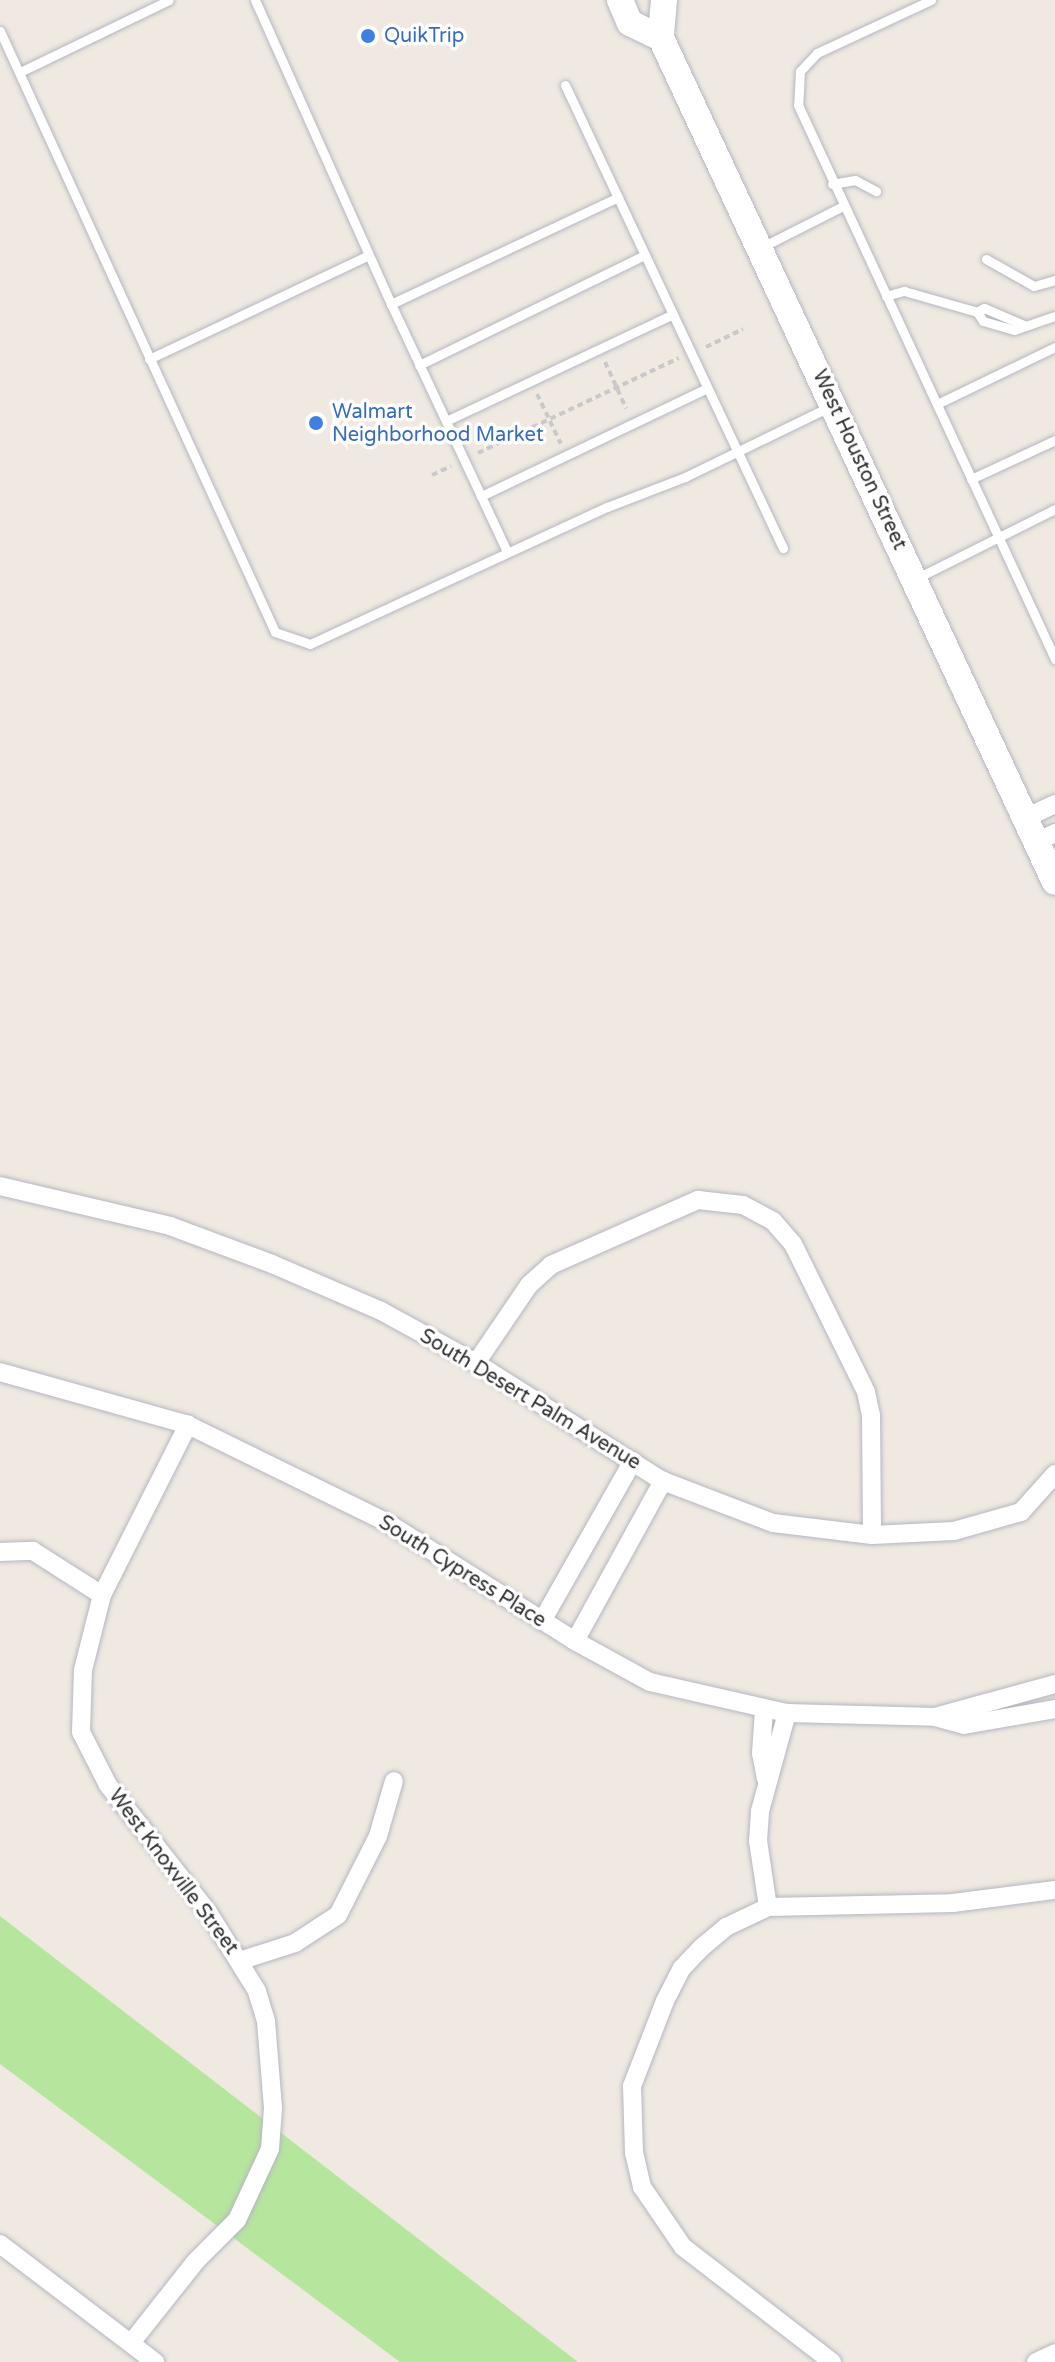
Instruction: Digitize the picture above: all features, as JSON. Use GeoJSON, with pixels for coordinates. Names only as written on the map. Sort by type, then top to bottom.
{"type":"FeatureCollection","features":[{"type":"Feature","properties":{"kind":"main road"},"geometry":{"type":"LineString","coordinates":[[620,0],[630,23],[661,38]]}},
{"type":"Feature","properties":{"kind":"main road","name":"West Houston Street"},"geometry":{"type":"LineString","coordinates":[[664,0],[661,38],[914,580],[1039,831],[1055,882]]}},
{"type":"Feature","properties":{"kind":"street"},"geometry":{"type":"LineString","coordinates":[[1039,831],[1055,804]]}},
{"type":"Feature","properties":{"kind":"street","name":"South Desert Palm Avenue"},"geometry":{"type":"LineString","coordinates":[[0,1186],[184,1231],[381,1311],[476,1363],[663,1481],[773,1523],[872,1535],[954,1531],[1021,1512],[1055,1474]]}},
{"type":"Feature","properties":{"kind":"street"},"geometry":{"type":"LineString","coordinates":[[476,1363],[529,1285],[551,1265],[698,1200],[743,1205],[773,1221],[793,1244],[866,1392],[871,1415],[872,1535]]}},
{"type":"Feature","properties":{"kind":"street","name":"South Cypress Place"},"geometry":{"type":"LineString","coordinates":[[0,1372],[188,1425],[386,1522],[542,1621],[650,1682],[764,1710],[935,1717],[964,1725],[1055,1709]]}},
{"type":"Feature","properties":{"kind":"street","name":"West Knoxville Street"},"geometry":{"type":"LineString","coordinates":[[131,2343],[196,2261],[237,2220],[270,2149],[273,2108],[266,2021],[257,1991],[239,1961],[91,1758],[81,1732],[83,1670],[102,1595],[188,1425]]}},
{"type":"Feature","properties":{"kind":"street"},"geometry":{"type":"LineString","coordinates":[[542,1621],[633,1461]]}},
{"type":"Feature","properties":{"kind":"street"},"geometry":{"type":"LineString","coordinates":[[575,1641],[663,1481]]}},
{"type":"Feature","properties":{"kind":"street"},"geometry":{"type":"LineString","coordinates":[[0,1552],[33,1551],[102,1595]]}},
{"type":"Feature","properties":{"kind":"street","name":"South Cypress Place"},"geometry":{"type":"LineString","coordinates":[[935,1717],[1055,1684]]}},
{"type":"Feature","properties":{"kind":"street"},"geometry":{"type":"LineString","coordinates":[[764,1710],[761,1753],[766,1779],[758,1841],[768,1907]]}},
{"type":"Feature","properties":{"kind":"street"},"geometry":{"type":"LineString","coordinates":[[766,1779],[779,1754],[787,1713]]}},
{"type":"Feature","properties":{"kind":"street"},"geometry":{"type":"LineString","coordinates":[[239,1961],[295,1943],[338,1915],[378,1836],[394,1781]]}},
{"type":"Feature","properties":{"kind":"street"},"geometry":{"type":"LineString","coordinates":[[832,2362],[683,2247],[642,2187],[634,2153],[632,2086],[682,1968],[726,1927],[768,1907],[953,1903],[1055,1890]]}},
{"type":"Feature","properties":{"kind":"street"},"geometry":{"type":"LineString","coordinates":[[0,2244],[155,2362]]}},
{"type":"Feature","properties":{"kind":"street"},"geometry":{"type":"LineString","coordinates":[[1036,2362],[1055,2353]]}},
{"type":"Feature","properties":{"kind":"lane"},"geometry":{"type":"LineString","coordinates":[[20,72],[169,0]]}},
{"type":"Feature","properties":{"kind":"lane"},"geometry":{"type":"LineString","coordinates":[[255,0],[391,304],[507,552]]}},
{"type":"Feature","properties":{"kind":"lane"},"geometry":{"type":"LineString","coordinates":[[931,0],[817,53],[800,71],[798,105],[832,184],[1055,659]]}},
{"type":"Feature","properties":{"kind":"lane"},"geometry":{"type":"LineString","coordinates":[[0,31],[275,632],[310,644],[507,552],[737,452],[833,405]]}},
{"type":"Feature","properties":{"kind":"lane"},"geometry":{"type":"LineString","coordinates":[[565,85],[783,548]]}},
{"type":"Feature","properties":{"kind":"lane"},"geometry":{"type":"LineString","coordinates":[[832,184],[855,180],[876,191]]}},
{"type":"Feature","properties":{"kind":"lane"},"geometry":{"type":"LineString","coordinates":[[391,304],[618,197]]}},
{"type":"Feature","properties":{"kind":"lane"},"geometry":{"type":"LineString","coordinates":[[760,248],[843,206]]}},
{"type":"Feature","properties":{"kind":"lane"},"geometry":{"type":"LineString","coordinates":[[149,359],[369,255]]}},
{"type":"Feature","properties":{"kind":"lane"},"geometry":{"type":"LineString","coordinates":[[419,365],[645,255]]}},
{"type":"Feature","properties":{"kind":"lane"},"geometry":{"type":"LineString","coordinates":[[986,259],[1034,286],[1055,280]]}},
{"type":"Feature","properties":{"kind":"lane"},"geometry":{"type":"LineString","coordinates":[[886,296],[904,291],[977,312],[983,321],[1014,330],[1055,316]]}},
{"type":"Feature","properties":{"kind":"lane"},"geometry":{"type":"LineString","coordinates":[[446,421],[673,314]]}},
{"type":"Feature","properties":{"kind":"lane"},"geometry":{"type":"LineString","coordinates":[[937,404],[1055,347]]}},
{"type":"Feature","properties":{"kind":"lane"},"geometry":{"type":"LineString","coordinates":[[481,496],[707,388]]}},
{"type":"Feature","properties":{"kind":"lane"},"geometry":{"type":"LineString","coordinates":[[971,479],[1055,440]]}},
{"type":"Feature","properties":{"kind":"lane"},"geometry":{"type":"LineString","coordinates":[[914,580],[1055,509]]}},
{"type":"Feature","properties":{"kind":"path"},"geometry":{"type":"LineString","coordinates":[[432,475],[743,329]]}},
{"type":"Feature","properties":{"kind":"path"},"geometry":{"type":"LineString","coordinates":[[599,349],[633,423]]}},
{"type":"Feature","properties":{"kind":"path"},"geometry":{"type":"LineString","coordinates":[[531,381],[566,455]]}},
{"type":"Feature","properties":{"kind":"green space"},"geometry":{"type":"Polygon","coordinates":[[[0,1916],[578,2362],[400,2362],[0,2064],[0,1916]]]}},
{"type":"Feature","properties":{"kind":"place","name":"QuikTrip"},"geometry":{"type":"Point","coordinates":[368,36]}},
{"type":"Feature","properties":{"kind":"place","name":"Walmart Neighborhood Market"},"geometry":{"type":"Point","coordinates":[316,423]}}]}
